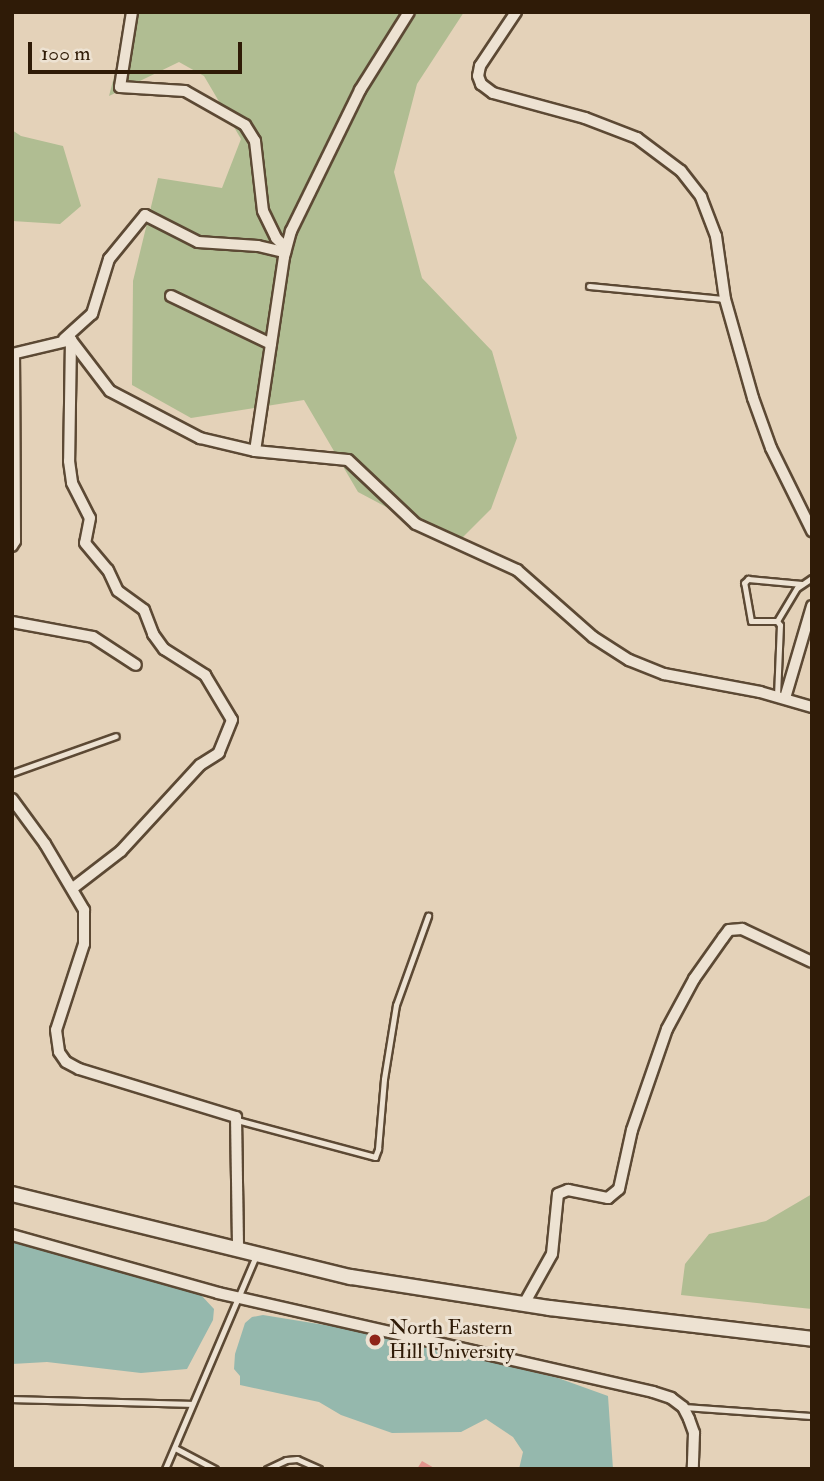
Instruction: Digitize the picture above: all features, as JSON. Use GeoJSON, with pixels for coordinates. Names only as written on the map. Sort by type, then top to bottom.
{"type":"FeatureCollection","features":[{"type":"Feature","properties":{"kind":"street"},"geometry":{"type":"LineString","coordinates":[[132,12],[120,87],[185,91],[245,125],[255,141],[263,211],[276,238],[286,250]]}},
{"type":"Feature","properties":{"kind":"street"},"geometry":{"type":"LineString","coordinates":[[256,451],[286,250],[300,208],[360,90],[409,12]]}},
{"type":"Feature","properties":{"kind":"street"},"geometry":{"type":"LineString","coordinates":[[516,12],[480,66],[478,76],[481,83],[493,93],[613,127],[654,148],[681,171],[701,197],[711,217],[725,299],[753,398],[771,448],[812,531]]}},
{"type":"Feature","properties":{"kind":"street"},"geometry":{"type":"LineString","coordinates":[[12,547],[15,541],[13,354],[67,339],[92,314],[109,259],[145,215],[198,242],[286,250]]}},
{"type":"Feature","properties":{"kind":"street"},"geometry":{"type":"LineString","coordinates":[[171,296],[271,344]]}},
{"type":"Feature","properties":{"kind":"street"},"geometry":{"type":"LineString","coordinates":[[67,339],[103,384],[121,397],[200,438],[256,451],[348,460],[416,524],[517,570],[593,637],[629,660],[664,674],[781,697],[812,707]]}},
{"type":"Feature","properties":{"kind":"street"},"geometry":{"type":"LineString","coordinates":[[67,339],[69,461],[72,482],[90,518],[85,542],[108,570],[118,591],[144,610],[153,634],[164,649],[205,675],[232,720],[219,753],[200,765],[114,857],[73,888]]}},
{"type":"Feature","properties":{"kind":"street"},"geometry":{"type":"LineString","coordinates":[[781,697],[812,606]]}},
{"type":"Feature","properties":{"kind":"street"},"geometry":{"type":"LineString","coordinates":[[12,622],[93,637],[136,664]]}},
{"type":"Feature","properties":{"kind":"street"},"geometry":{"type":"LineString","coordinates":[[12,799],[73,888],[83,910],[86,934],[56,1030],[59,1052],[66,1062],[79,1069],[170,1094],[232,1115],[237,1120],[238,1250]]}},
{"type":"Feature","properties":{"kind":"street"},"geometry":{"type":"LineString","coordinates":[[524,1304],[552,1254],[558,1194],[568,1190],[608,1198],[619,1189],[632,1130],[667,1029],[694,979],[729,930],[750,931],[812,962]]}},
{"type":"Feature","properties":{"kind":"street"},"geometry":{"type":"LineString","coordinates":[[12,1194],[351,1277],[524,1304],[812,1339]]}},
{"type":"Feature","properties":{"kind":"street"},"geometry":{"type":"LineString","coordinates":[[12,1235],[240,1298],[671,1398],[683,1407],[694,1433],[693,1469]]}},
{"type":"Feature","properties":{"kind":"lane"},"geometry":{"type":"LineString","coordinates":[[589,286],[725,299]]}},
{"type":"Feature","properties":{"kind":"lane"},"geometry":{"type":"LineString","coordinates":[[777,621],[802,584],[812,578]]}},
{"type":"Feature","properties":{"kind":"lane"},"geometry":{"type":"LineString","coordinates":[[777,621],[751,621],[745,580],[802,584]]}},
{"type":"Feature","properties":{"kind":"lane"},"geometry":{"type":"LineString","coordinates":[[777,621],[780,625],[781,697]]}},
{"type":"Feature","properties":{"kind":"lane"},"geometry":{"type":"LineString","coordinates":[[12,773],[116,736]]}},
{"type":"Feature","properties":{"kind":"lane"},"geometry":{"type":"LineString","coordinates":[[237,1120],[375,1157],[396,1005],[428,916]]}},
{"type":"Feature","properties":{"kind":"lane"},"geometry":{"type":"LineString","coordinates":[[164,1469],[257,1255]]}},
{"type":"Feature","properties":{"kind":"lane"},"geometry":{"type":"LineString","coordinates":[[12,1399],[192,1404]]}},
{"type":"Feature","properties":{"kind":"lane"},"geometry":{"type":"LineString","coordinates":[[683,1407],[812,1416]]}},
{"type":"Feature","properties":{"kind":"lane"},"geometry":{"type":"LineString","coordinates":[[175,1448],[215,1469]]}},
{"type":"Feature","properties":{"kind":"lane"},"geometry":{"type":"LineString","coordinates":[[267,1469],[286,1460],[297,1459],[319,1469]]}},
{"type":"Feature","properties":{"kind":"green space"},"geometry":{"type":"Polygon","coordinates":[[[131,12],[464,12],[417,84],[394,172],[422,278],[492,351],[517,438],[491,509],[456,544],[358,492],[304,400],[191,418],[132,385],[133,281],[158,178],[222,188],[241,139],[204,76],[179,62],[109,96],[131,12]]]}},
{"type":"Feature","properties":{"kind":"green space"},"geometry":{"type":"Polygon","coordinates":[[[12,130],[21,136],[63,146],[81,206],[60,224],[12,221],[12,130]]]}},
{"type":"Feature","properties":{"kind":"green space"},"geometry":{"type":"Polygon","coordinates":[[[812,1194],[812,1309],[681,1295],[685,1264],[709,1234],[766,1221],[812,1194]]]}},
{"type":"Feature","properties":{"kind":"water"},"geometry":{"type":"Polygon","coordinates":[[[12,1240],[201,1295],[214,1309],[213,1320],[187,1369],[141,1373],[47,1362],[12,1364],[12,1240]]]}},
{"type":"Feature","properties":{"kind":"water"},"geometry":{"type":"Polygon","coordinates":[[[263,1315],[368,1332],[558,1378],[608,1396],[613,1469],[519,1469],[523,1452],[513,1437],[486,1419],[461,1432],[392,1433],[341,1415],[319,1402],[240,1385],[240,1376],[234,1369],[235,1354],[245,1323],[252,1317],[263,1315]]]}},
{"type":"Feature","properties":{"kind":"building"},"geometry":{"type":"Polygon","coordinates":[[[422,1461],[436,1469],[417,1469],[422,1461]]]}},
{"type":"Feature","properties":{"kind":"place","name":"North Eastern Hill University"},"geometry":{"type":"Point","coordinates":[375,1340]}}]}
